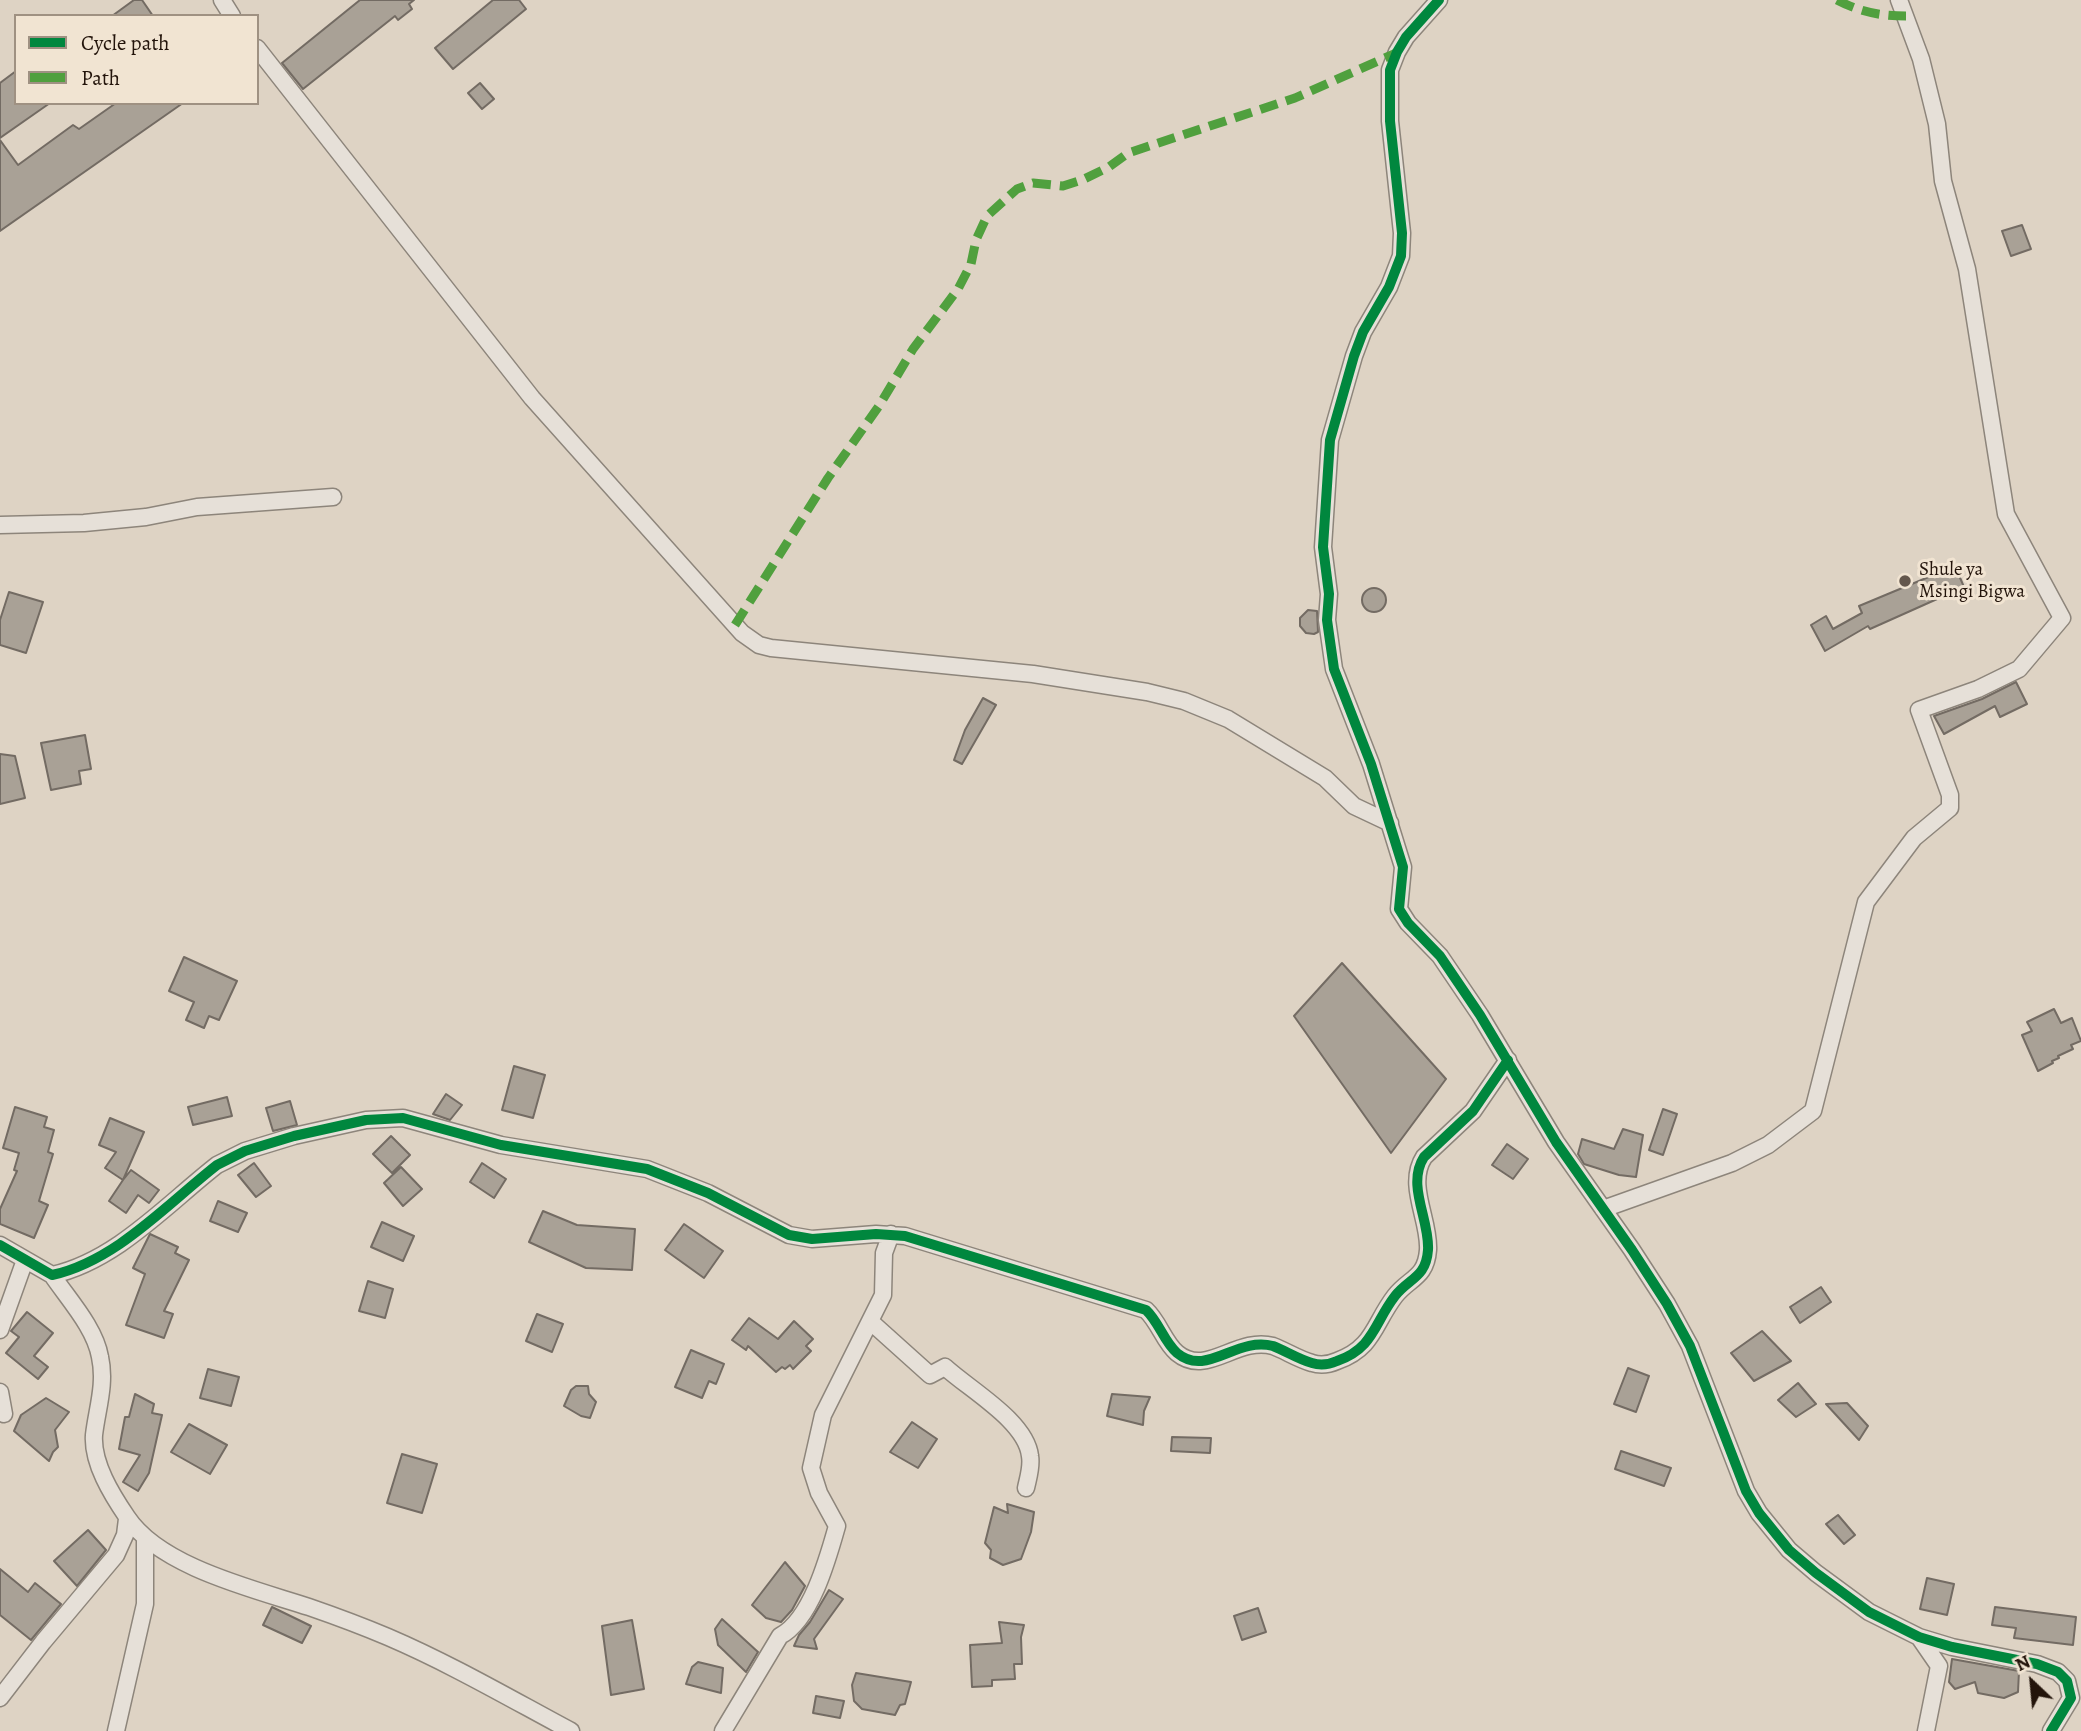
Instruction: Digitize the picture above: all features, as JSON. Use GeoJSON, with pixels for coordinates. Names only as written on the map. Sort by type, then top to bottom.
{"type":"FeatureCollection","features":[{"type":"Feature","properties":{"kind":"street"},"geometry":{"type":"LineString","coordinates":[[1439,0],[1406,37],[1396,52],[1390,70],[1390,121],[1402,233],[1401,257],[1389,287],[1363,332],[1329,439],[1323,547],[1329,594],[1327,620],[1334,669],[1360,734],[1402,867],[1399,909],[1408,923],[1440,956],[1508,1060],[1556,1142],[1667,1304],[1690,1346],[1736,1467],[1759,1513],[1789,1550],[1869,1612],[1919,1637],[1952,1647],[2038,1664],[2062,1674],[2067,1681],[2071,1698],[2051,1731]]}},
{"type":"Feature","properties":{"kind":"street"},"geometry":{"type":"LineString","coordinates":[[1603,1209],[1732,1163],[1768,1145],[1813,1111],[1866,902],[1914,838],[1950,808],[1950,795],[1919,710],[1978,689],[2019,669],[2062,618],[2006,514],[1967,269],[1943,181],[1937,124],[1921,59],[1899,0]]}},
{"type":"Feature","properties":{"kind":"street"},"geometry":{"type":"LineString","coordinates":[[259,51],[532,398],[742,633],[754,643],[771,648],[1032,674],[1147,692],[1184,701],[1228,719],[1325,778],[1354,806],[1390,823]]}},
{"type":"Feature","properties":{"kind":"street"},"geometry":{"type":"LineString","coordinates":[[0,525],[85,523],[146,517],[197,507],[333,497]]}},
{"type":"Feature","properties":{"kind":"street"},"geometry":{"type":"LineString","coordinates":[[52,1275],[74,1269],[124,1240],[217,1165],[234,1155],[294,1136],[386,1118],[420,1122],[501,1144],[648,1169],[708,1193],[789,1235],[812,1239],[891,1234],[927,1241],[1034,1278],[1068,1285],[1146,1310],[1155,1319],[1175,1351],[1200,1362],[1210,1361],[1235,1348],[1262,1344],[1326,1366],[1352,1356],[1368,1342],[1395,1296],[1422,1272],[1429,1248],[1419,1195],[1420,1164],[1424,1157],[1474,1111],[1508,1060]]}},
{"type":"Feature","properties":{"kind":"street"},"geometry":{"type":"LineString","coordinates":[[723,1731],[780,1636],[790,1631],[816,1590],[837,1526],[819,1493],[811,1468],[822,1415],[883,1295],[884,1253],[891,1234]]}},
{"type":"Feature","properties":{"kind":"street"},"geometry":{"type":"LineString","coordinates":[[0,1245],[52,1275],[99,1349],[103,1385],[94,1448],[101,1471],[127,1518],[145,1538],[210,1575],[328,1614],[387,1637],[571,1731]]}},
{"type":"Feature","properties":{"kind":"street"},"geometry":{"type":"LineString","coordinates":[[0,1330],[25,1260]]}},
{"type":"Feature","properties":{"kind":"street"},"geometry":{"type":"LineString","coordinates":[[871,1322],[930,1375],[945,1367],[1013,1424],[1025,1440],[1030,1456],[1026,1488]]}},
{"type":"Feature","properties":{"kind":"street"},"geometry":{"type":"LineString","coordinates":[[0,1392],[4,1414]]}},
{"type":"Feature","properties":{"kind":"street"},"geometry":{"type":"LineString","coordinates":[[0,1698],[116,1555],[125,1535],[127,1518]]}},
{"type":"Feature","properties":{"kind":"street"},"geometry":{"type":"LineString","coordinates":[[116,1731],[145,1604],[145,1538]]}},
{"type":"Feature","properties":{"kind":"street"},"geometry":{"type":"LineString","coordinates":[[1919,1637],[1939,1666],[1926,1731]]}},
{"type":"Feature","properties":{"kind":"building"},"geometry":{"type":"Polygon","coordinates":[[[134,0],[142,0],[152,14],[115,14],[134,0]]]}},
{"type":"Feature","properties":{"kind":"building"},"geometry":{"type":"Polygon","coordinates":[[[360,0],[414,0],[409,4],[412,9],[398,20],[395,16],[303,89],[282,63],[360,0]]]}},
{"type":"Feature","properties":{"kind":"building"},"geometry":{"type":"Polygon","coordinates":[[[493,0],[519,0],[526,9],[453,69],[435,48],[493,0]]]}},
{"type":"Feature","properties":{"kind":"building"},"geometry":{"type":"Polygon","coordinates":[[[14,72],[14,105],[47,105],[0,138],[0,83],[14,72]]]}},
{"type":"Feature","properties":{"kind":"building"},"geometry":{"type":"Polygon","coordinates":[[[480,83],[494,99],[482,109],[468,93],[480,83]]]}},
{"type":"Feature","properties":{"kind":"building"},"geometry":{"type":"Polygon","coordinates":[[[113,105],[180,105],[0,231],[0,140],[18,165],[73,125],[79,129],[113,105]]]}},
{"type":"Feature","properties":{"kind":"building"},"geometry":{"type":"Polygon","coordinates":[[[2022,225],[2031,249],[2011,256],[2002,231],[2022,225]]]}},
{"type":"Feature","properties":{"kind":"building"},"geometry":{"type":"Polygon","coordinates":[[[1955,566],[1964,587],[1870,629],[1868,626],[1825,651],[1811,625],[1826,616],[1833,629],[1862,613],[1859,606],[1955,566]]]}},
{"type":"Feature","properties":{"kind":"building"},"geometry":{"type":"Polygon","coordinates":[[[1374,588],[1383,591],[1386,600],[1383,609],[1374,612],[1365,609],[1362,600],[1365,591],[1374,588]]]}},
{"type":"Feature","properties":{"kind":"building"},"geometry":{"type":"Polygon","coordinates":[[[9,592],[43,602],[26,653],[0,645],[0,620],[9,592]]]}},
{"type":"Feature","properties":{"kind":"building"},"geometry":{"type":"Polygon","coordinates":[[[1308,610],[1317,611],[1318,632],[1314,634],[1306,633],[1300,626],[1300,618],[1308,610]]]}},
{"type":"Feature","properties":{"kind":"building"},"geometry":{"type":"Polygon","coordinates":[[[2016,682],[2027,704],[2000,717],[1995,706],[1944,734],[1934,716],[1982,699],[2016,682]]]}},
{"type":"Feature","properties":{"kind":"building"},"geometry":{"type":"Polygon","coordinates":[[[983,698],[996,705],[962,764],[954,760],[965,730],[983,698]]]}},
{"type":"Feature","properties":{"kind":"building"},"geometry":{"type":"Polygon","coordinates":[[[85,735],[91,769],[79,771],[81,784],[51,790],[41,743],[85,735]]]}},
{"type":"Feature","properties":{"kind":"building"},"geometry":{"type":"Polygon","coordinates":[[[0,754],[15,756],[25,798],[0,804],[0,754]]]}},
{"type":"Feature","properties":{"kind":"building"},"geometry":{"type":"Polygon","coordinates":[[[184,957],[237,981],[219,1020],[209,1016],[204,1028],[186,1020],[194,1002],[169,991],[184,957]]]}},
{"type":"Feature","properties":{"kind":"building"},"geometry":{"type":"Polygon","coordinates":[[[1342,963],[1446,1079],[1391,1153],[1294,1016],[1342,963]]]}},
{"type":"Feature","properties":{"kind":"building"},"geometry":{"type":"Polygon","coordinates":[[[2054,1009],[2061,1023],[2072,1018],[2081,1041],[2071,1045],[2073,1049],[2038,1071],[2022,1035],[2032,1031],[2027,1022],[2054,1009]]]}},
{"type":"Feature","properties":{"kind":"building"},"geometry":{"type":"Polygon","coordinates":[[[514,1066],[545,1075],[533,1118],[502,1110],[514,1066]]]}},
{"type":"Feature","properties":{"kind":"building"},"geometry":{"type":"Polygon","coordinates":[[[446,1094],[462,1105],[450,1120],[433,1114],[446,1094]]]}},
{"type":"Feature","properties":{"kind":"building"},"geometry":{"type":"Polygon","coordinates":[[[227,1097],[232,1116],[193,1125],[188,1107],[227,1097]]]}},
{"type":"Feature","properties":{"kind":"building"},"geometry":{"type":"Polygon","coordinates":[[[290,1101],[297,1125],[273,1131],[266,1108],[290,1101]]]}},
{"type":"Feature","properties":{"kind":"building"},"geometry":{"type":"Polygon","coordinates":[[[15,1107],[47,1117],[44,1127],[54,1130],[48,1152],[53,1154],[39,1201],[48,1205],[34,1238],[0,1224],[0,1209],[17,1171],[14,1170],[19,1153],[3,1148],[15,1107]]]}},
{"type":"Feature","properties":{"kind":"building"},"geometry":{"type":"Polygon","coordinates":[[[1663,1109],[1677,1114],[1663,1155],[1649,1150],[1663,1109]]]}},
{"type":"Feature","properties":{"kind":"building"},"geometry":{"type":"Polygon","coordinates":[[[110,1118],[144,1132],[123,1180],[105,1168],[116,1152],[99,1145],[110,1118]]]}},
{"type":"Feature","properties":{"kind":"building"},"geometry":{"type":"Polygon","coordinates":[[[1623,1129],[1643,1135],[1636,1177],[1619,1175],[1584,1164],[1578,1154],[1582,1139],[1614,1149],[1623,1129]]]}},
{"type":"Feature","properties":{"kind":"building"},"geometry":{"type":"Polygon","coordinates":[[[391,1136],[410,1155],[392,1173],[373,1154],[391,1136]]]}},
{"type":"Feature","properties":{"kind":"building"},"geometry":{"type":"Polygon","coordinates":[[[1507,1144],[1528,1159],[1513,1179],[1492,1165],[1507,1144]]]}},
{"type":"Feature","properties":{"kind":"building"},"geometry":{"type":"Polygon","coordinates":[[[254,1163],[271,1186],[256,1197],[238,1175],[254,1163]]]}},
{"type":"Feature","properties":{"kind":"building"},"geometry":{"type":"Polygon","coordinates":[[[482,1163],[506,1179],[494,1198],[470,1182],[482,1163]]]}},
{"type":"Feature","properties":{"kind":"building"},"geometry":{"type":"Polygon","coordinates":[[[401,1167],[422,1189],[403,1206],[384,1183],[401,1167]]]}},
{"type":"Feature","properties":{"kind":"building"},"geometry":{"type":"Polygon","coordinates":[[[131,1170],[159,1190],[149,1203],[138,1195],[126,1213],[109,1201],[131,1170]]]}},
{"type":"Feature","properties":{"kind":"building"},"geometry":{"type":"Polygon","coordinates":[[[218,1201],[247,1213],[238,1232],[210,1221],[218,1201]]]}},
{"type":"Feature","properties":{"kind":"building"},"geometry":{"type":"Polygon","coordinates":[[[543,1211],[577,1225],[635,1229],[632,1270],[586,1268],[529,1242],[543,1211]]]}},
{"type":"Feature","properties":{"kind":"building"},"geometry":{"type":"Polygon","coordinates":[[[382,1222],[414,1236],[403,1261],[371,1247],[382,1222]]]}},
{"type":"Feature","properties":{"kind":"building"},"geometry":{"type":"Polygon","coordinates":[[[684,1224],[723,1251],[704,1278],[665,1250],[684,1224]]]}},
{"type":"Feature","properties":{"kind":"building"},"geometry":{"type":"Polygon","coordinates":[[[150,1234],[178,1247],[175,1253],[189,1260],[164,1311],[173,1314],[164,1338],[126,1325],[145,1274],[133,1268],[150,1234]]]}},
{"type":"Feature","properties":{"kind":"building"},"geometry":{"type":"Polygon","coordinates":[[[368,1281],[393,1289],[385,1318],[359,1311],[368,1281]]]}},
{"type":"Feature","properties":{"kind":"building"},"geometry":{"type":"Polygon","coordinates":[[[1821,1287],[1831,1302],[1800,1323],[1790,1307],[1821,1287]]]}},
{"type":"Feature","properties":{"kind":"building"},"geometry":{"type":"Polygon","coordinates":[[[27,1312],[53,1333],[34,1356],[48,1367],[38,1379],[6,1353],[19,1337],[11,1331],[27,1312]]]}},
{"type":"Feature","properties":{"kind":"building"},"geometry":{"type":"Polygon","coordinates":[[[537,1314],[563,1324],[552,1352],[526,1341],[537,1314]]]}},
{"type":"Feature","properties":{"kind":"building"},"geometry":{"type":"Polygon","coordinates":[[[749,1318],[778,1339],[794,1321],[813,1339],[806,1346],[811,1351],[793,1369],[790,1365],[776,1372],[748,1346],[746,1350],[732,1340],[749,1318]]]}},
{"type":"Feature","properties":{"kind":"building"},"geometry":{"type":"Polygon","coordinates":[[[1762,1331],[1791,1361],[1754,1381],[1731,1353],[1762,1331]]]}},
{"type":"Feature","properties":{"kind":"building"},"geometry":{"type":"Polygon","coordinates":[[[691,1350],[724,1364],[716,1384],[709,1381],[702,1398],[675,1387],[691,1350]]]}},
{"type":"Feature","properties":{"kind":"building"},"geometry":{"type":"Polygon","coordinates":[[[1628,1368],[1649,1376],[1636,1412],[1614,1404],[1628,1368]]]}},
{"type":"Feature","properties":{"kind":"building"},"geometry":{"type":"Polygon","coordinates":[[[208,1369],[239,1377],[231,1406],[200,1398],[208,1369]]]}},
{"type":"Feature","properties":{"kind":"building"},"geometry":{"type":"Polygon","coordinates":[[[1798,1383],[1816,1404],[1796,1417],[1778,1400],[1798,1383]]]}},
{"type":"Feature","properties":{"kind":"building"},"geometry":{"type":"Polygon","coordinates":[[[576,1386],[588,1386],[589,1394],[596,1402],[590,1418],[564,1406],[571,1390],[576,1386]]]}},
{"type":"Feature","properties":{"kind":"building"},"geometry":{"type":"Polygon","coordinates":[[[135,1394],[154,1404],[152,1413],[162,1415],[149,1473],[138,1491],[123,1482],[140,1455],[119,1449],[125,1417],[129,1417],[135,1394]]]}},
{"type":"Feature","properties":{"kind":"building"},"geometry":{"type":"Polygon","coordinates":[[[1112,1394],[1150,1397],[1144,1411],[1143,1425],[1107,1416],[1112,1394]]]}},
{"type":"Feature","properties":{"kind":"building"},"geometry":{"type":"Polygon","coordinates":[[[46,1398],[69,1412],[55,1430],[58,1447],[49,1461],[14,1431],[21,1415],[46,1398]]]}},
{"type":"Feature","properties":{"kind":"building"},"geometry":{"type":"Polygon","coordinates":[[[1847,1403],[1868,1426],[1859,1440],[1826,1404],[1847,1403]]]}},
{"type":"Feature","properties":{"kind":"building"},"geometry":{"type":"Polygon","coordinates":[[[912,1422],[937,1439],[918,1468],[890,1452],[912,1422]]]}},
{"type":"Feature","properties":{"kind":"building"},"geometry":{"type":"Polygon","coordinates":[[[189,1424],[227,1445],[210,1474],[171,1452],[189,1424]]]}},
{"type":"Feature","properties":{"kind":"building"},"geometry":{"type":"Polygon","coordinates":[[[1172,1437],[1211,1438],[1210,1453],[1171,1451],[1172,1437]]]}},
{"type":"Feature","properties":{"kind":"building"},"geometry":{"type":"Polygon","coordinates":[[[1621,1451],[1671,1468],[1664,1486],[1615,1469],[1621,1451]]]}},
{"type":"Feature","properties":{"kind":"building"},"geometry":{"type":"Polygon","coordinates":[[[402,1454],[437,1464],[422,1513],[387,1503],[402,1454]]]}},
{"type":"Feature","properties":{"kind":"building"},"geometry":{"type":"Polygon","coordinates":[[[1007,1504],[1034,1512],[1031,1532],[1021,1559],[1003,1565],[990,1558],[991,1550],[985,1543],[994,1507],[1008,1513],[1007,1504]]]}},
{"type":"Feature","properties":{"kind":"building"},"geometry":{"type":"Polygon","coordinates":[[[1838,1515],[1855,1535],[1844,1544],[1826,1524],[1838,1515]]]}},
{"type":"Feature","properties":{"kind":"building"},"geometry":{"type":"Polygon","coordinates":[[[88,1530],[106,1550],[77,1586],[54,1561],[88,1530]]]}},
{"type":"Feature","properties":{"kind":"building"},"geometry":{"type":"Polygon","coordinates":[[[785,1562],[805,1586],[792,1610],[781,1622],[766,1618],[752,1605],[785,1562]]]}},
{"type":"Feature","properties":{"kind":"building"},"geometry":{"type":"Polygon","coordinates":[[[0,1569],[28,1592],[35,1583],[61,1604],[31,1640],[0,1615],[0,1569]]]}},
{"type":"Feature","properties":{"kind":"building"},"geometry":{"type":"Polygon","coordinates":[[[1927,1578],[1954,1584],[1947,1615],[1920,1609],[1927,1578]]]}},
{"type":"Feature","properties":{"kind":"building"},"geometry":{"type":"Polygon","coordinates":[[[829,1590],[843,1599],[814,1639],[817,1649],[794,1646],[799,1635],[829,1590]]]}},
{"type":"Feature","properties":{"kind":"building"},"geometry":{"type":"Polygon","coordinates":[[[272,1607],[311,1626],[302,1643],[263,1625],[272,1607]]]}},
{"type":"Feature","properties":{"kind":"building"},"geometry":{"type":"Polygon","coordinates":[[[1995,1607],[2076,1617],[2073,1645],[2014,1638],[2016,1628],[1992,1625],[1995,1607]]]}},
{"type":"Feature","properties":{"kind":"building"},"geometry":{"type":"Polygon","coordinates":[[[1258,1608],[1266,1632],[1242,1640],[1234,1616],[1258,1608]]]}},
{"type":"Feature","properties":{"kind":"building"},"geometry":{"type":"Polygon","coordinates":[[[722,1619],[758,1652],[746,1672],[718,1645],[715,1629],[722,1619]]]}},
{"type":"Feature","properties":{"kind":"building"},"geometry":{"type":"Polygon","coordinates":[[[632,1620],[644,1689],[611,1695],[602,1626],[632,1620]]]}},
{"type":"Feature","properties":{"kind":"building"},"geometry":{"type":"Polygon","coordinates":[[[999,1622],[1024,1625],[1021,1637],[1022,1664],[1014,1664],[1015,1679],[992,1680],[992,1686],[972,1687],[970,1645],[1002,1643],[999,1622]]]}},
{"type":"Feature","properties":{"kind":"building"},"geometry":{"type":"Polygon","coordinates":[[[1952,1659],[2019,1671],[2018,1692],[2004,1698],[1978,1693],[1975,1682],[1955,1689],[1949,1682],[1952,1659]]]}},
{"type":"Feature","properties":{"kind":"building"},"geometry":{"type":"Polygon","coordinates":[[[698,1662],[723,1668],[721,1693],[686,1684],[692,1667],[698,1662]]]}},
{"type":"Feature","properties":{"kind":"building"},"geometry":{"type":"Polygon","coordinates":[[[856,1673],[911,1682],[905,1704],[900,1705],[895,1715],[862,1709],[854,1701],[852,1685],[856,1673]]]}},
{"type":"Feature","properties":{"kind":"building"},"geometry":{"type":"Polygon","coordinates":[[[816,1696],[844,1701],[840,1718],[813,1713],[816,1696]]]}},
{"type":"Feature","properties":{"kind":"marked path"},"geometry":{"type":"LineString","coordinates":[[1837,0],[1870,12],[1906,16]]}},
{"type":"Feature","properties":{"kind":"marked path"},"geometry":{"type":"LineString","coordinates":[[735,625],[828,478],[879,406],[913,349],[958,289],[971,264],[976,240],[987,216],[1017,189],[1033,183],[1063,186],[1082,180],[1109,167],[1128,153],[1295,98],[1396,53]]}},
{"type":"Feature","properties":{"kind":"cycle path"},"geometry":{"type":"LineString","coordinates":[[1439,0],[1406,37],[1390,70],[1390,121],[1402,233],[1401,256],[1389,287],[1363,332],[1330,440],[1323,547],[1329,594],[1327,620],[1334,669],[1371,764],[1403,867],[1399,909],[1408,923],[1440,956],[1480,1015],[1556,1142],[1667,1304],[1690,1346],[1746,1491],[1759,1513],[1789,1550],[1869,1612],[1919,1637],[1952,1647],[2037,1664],[2058,1672],[2067,1681],[2071,1698],[2051,1731]]}},
{"type":"Feature","properties":{"kind":"cycle path"},"geometry":{"type":"LineString","coordinates":[[0,1245],[52,1275],[75,1268],[119,1244],[217,1165],[245,1151],[294,1136],[366,1120],[403,1118],[501,1145],[647,1169],[708,1193],[789,1235],[812,1239],[876,1234],[905,1236],[1146,1310],[1172,1348],[1188,1359],[1211,1359],[1259,1344],[1273,1346],[1315,1364],[1324,1365],[1349,1356],[1359,1349],[1372,1334],[1395,1296],[1424,1266],[1428,1239],[1418,1191],[1419,1168],[1424,1157],[1473,1111],[1508,1060]]}},
{"type":"Feature","properties":{"kind":"place","name":"Shule ya Msingi Bigwa"},"geometry":{"type":"Point","coordinates":[1905,581]}}]}
